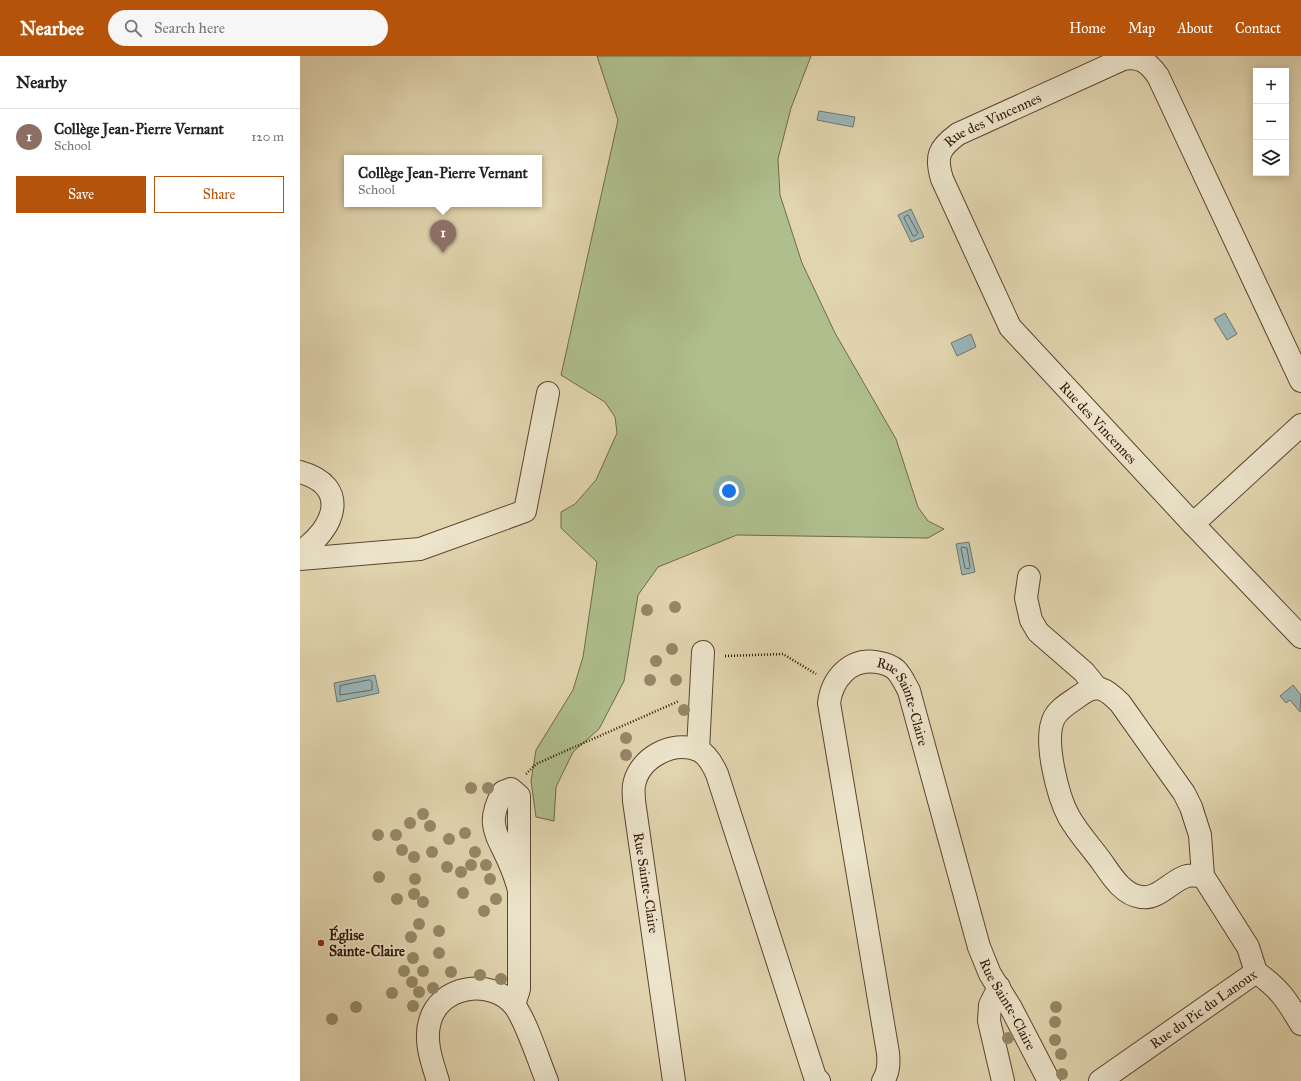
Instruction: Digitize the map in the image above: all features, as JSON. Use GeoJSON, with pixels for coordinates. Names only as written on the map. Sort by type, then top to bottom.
{"type":"FeatureCollection","features":[{"type":"Feature","properties":{"kind":"street","name":"Rue des Vincennes"},"geometry":{"type":"LineString","coordinates":[[1301,381],[1158,76],[1151,67],[1142,60],[1133,57],[1123,59],[958,134],[946,142],[937,163],[942,179],[1010,327],[1193,524],[1301,637]]}},
{"type":"Feature","properties":{"kind":"street"},"geometry":{"type":"LineString","coordinates":[[300,559],[420,549],[526,511],[548,393]]}},
{"type":"Feature","properties":{"kind":"street"},"geometry":{"type":"LineString","coordinates":[[1193,524],[1301,425]]}},
{"type":"Feature","properties":{"kind":"street"},"geometry":{"type":"LineString","coordinates":[[300,472],[308,474],[324,484],[333,501],[332,514],[323,531],[312,544],[300,552]]}},
{"type":"Feature","properties":{"kind":"street"},"geometry":{"type":"LineString","coordinates":[[1029,577],[1026,598],[1031,620],[1038,632],[1084,672],[1097,688]]}},
{"type":"Feature","properties":{"kind":"street"},"geometry":{"type":"LineString","coordinates":[[702,652],[698,750],[707,757],[717,774],[797,1024],[816,1077],[819,1081]]}},
{"type":"Feature","properties":{"kind":"street","name":"Rue Sainte-Claire"},"geometry":{"type":"LineString","coordinates":[[834,683],[841,673],[861,661],[884,663],[895,669],[903,679],[909,691],[979,947],[990,974],[1011,1008],[1049,1081]]}},
{"type":"Feature","properties":{"kind":"street"},"geometry":{"type":"LineString","coordinates":[[834,683],[830,703],[888,1053],[889,1066],[883,1081]]}},
{"type":"Feature","properties":{"kind":"street"},"geometry":{"type":"LineString","coordinates":[[1097,688],[1108,691],[1120,703],[1184,793],[1191,807],[1200,834],[1202,876],[1187,876],[1148,897],[1134,895],[1118,884],[1070,818],[1061,798],[1054,769],[1050,746],[1050,732],[1054,717],[1083,692],[1097,688]]}},
{"type":"Feature","properties":{"kind":"street","name":"Rue Sainte-Claire"},"geometry":{"type":"LineString","coordinates":[[674,1081],[634,801],[634,784],[642,766],[660,752],[670,749],[698,750]]}},
{"type":"Feature","properties":{"kind":"street"},"geometry":{"type":"LineString","coordinates":[[511,789],[519,796],[519,989],[514,1005]]}},
{"type":"Feature","properties":{"kind":"street","name":"Rue du Pic du Lanoux"},"geometry":{"type":"LineString","coordinates":[[1106,1079],[1256,972],[1248,947],[1202,876]]}},
{"type":"Feature","properties":{"kind":"street"},"geometry":{"type":"LineString","coordinates":[[1256,972],[1274,985],[1286,1000],[1301,1024]]}},
{"type":"Feature","properties":{"kind":"street"},"geometry":{"type":"LineString","coordinates":[[438,1081],[430,1054],[428,1036],[430,1021],[436,1008],[447,997],[457,991],[472,988],[499,994],[514,1005],[521,1016],[547,1081]]}},
{"type":"Feature","properties":{"kind":"street"},"geometry":{"type":"LineString","coordinates":[[999,988],[990,1005],[990,1021],[1003,1081]]}},
{"type":"Feature","properties":{"kind":"path"},"geometry":{"type":"LineString","coordinates":[[702,652],[723,656],[783,654],[806,670],[834,683]]}},
{"type":"Feature","properties":{"kind":"path"},"geometry":{"type":"LineString","coordinates":[[511,789],[536,764],[685,698],[700,697]]}},
{"type":"Feature","properties":{"kind":"green space"},"geometry":{"type":"Polygon","coordinates":[[[597,56],[811,56],[791,108],[778,159],[780,195],[802,263],[835,333],[896,439],[918,507],[928,521],[944,529],[928,538],[737,535],[658,567],[638,595],[624,681],[599,729],[573,752],[556,787],[554,821],[536,817],[531,781],[536,750],[573,690],[583,657],[597,562],[561,528],[561,512],[575,504],[596,480],[617,433],[615,417],[605,402],[561,375],[618,120],[597,56]]]}},
{"type":"Feature","properties":{"kind":"water"},"geometry":{"type":"Polygon","coordinates":[[[819,111],[855,117],[853,127],[817,120],[819,111]]]}},
{"type":"Feature","properties":{"kind":"water"},"geometry":{"type":"Polygon","coordinates":[[[911,209],[924,237],[911,242],[898,215],[911,209]]]}},
{"type":"Feature","properties":{"kind":"water"},"geometry":{"type":"Polygon","coordinates":[[[1225,313],[1237,334],[1227,340],[1214,319],[1225,313]]]}},
{"type":"Feature","properties":{"kind":"water"},"geometry":{"type":"Polygon","coordinates":[[[971,334],[976,347],[957,356],[951,343],[971,334]]]}},
{"type":"Feature","properties":{"kind":"water"},"geometry":{"type":"Polygon","coordinates":[[[969,542],[975,572],[962,575],[956,544],[969,542]]]}},
{"type":"Feature","properties":{"kind":"water"},"geometry":{"type":"Polygon","coordinates":[[[375,675],[379,693],[337,702],[334,683],[375,675]]]}},
{"type":"Feature","properties":{"kind":"water"},"geometry":{"type":"Polygon","coordinates":[[[1293,685],[1301,695],[1300,712],[1290,700],[1286,703],[1280,696],[1293,685]]]}},
{"type":"Feature","properties":{"kind":"place","name":"Collège Jean-Pierre Vernant"},"geometry":{"type":"Point","coordinates":[443,253]}},
{"type":"Feature","properties":{"kind":"place","name":"Église Sainte-Claire"},"geometry":{"type":"Point","coordinates":[321,943]}}]}
